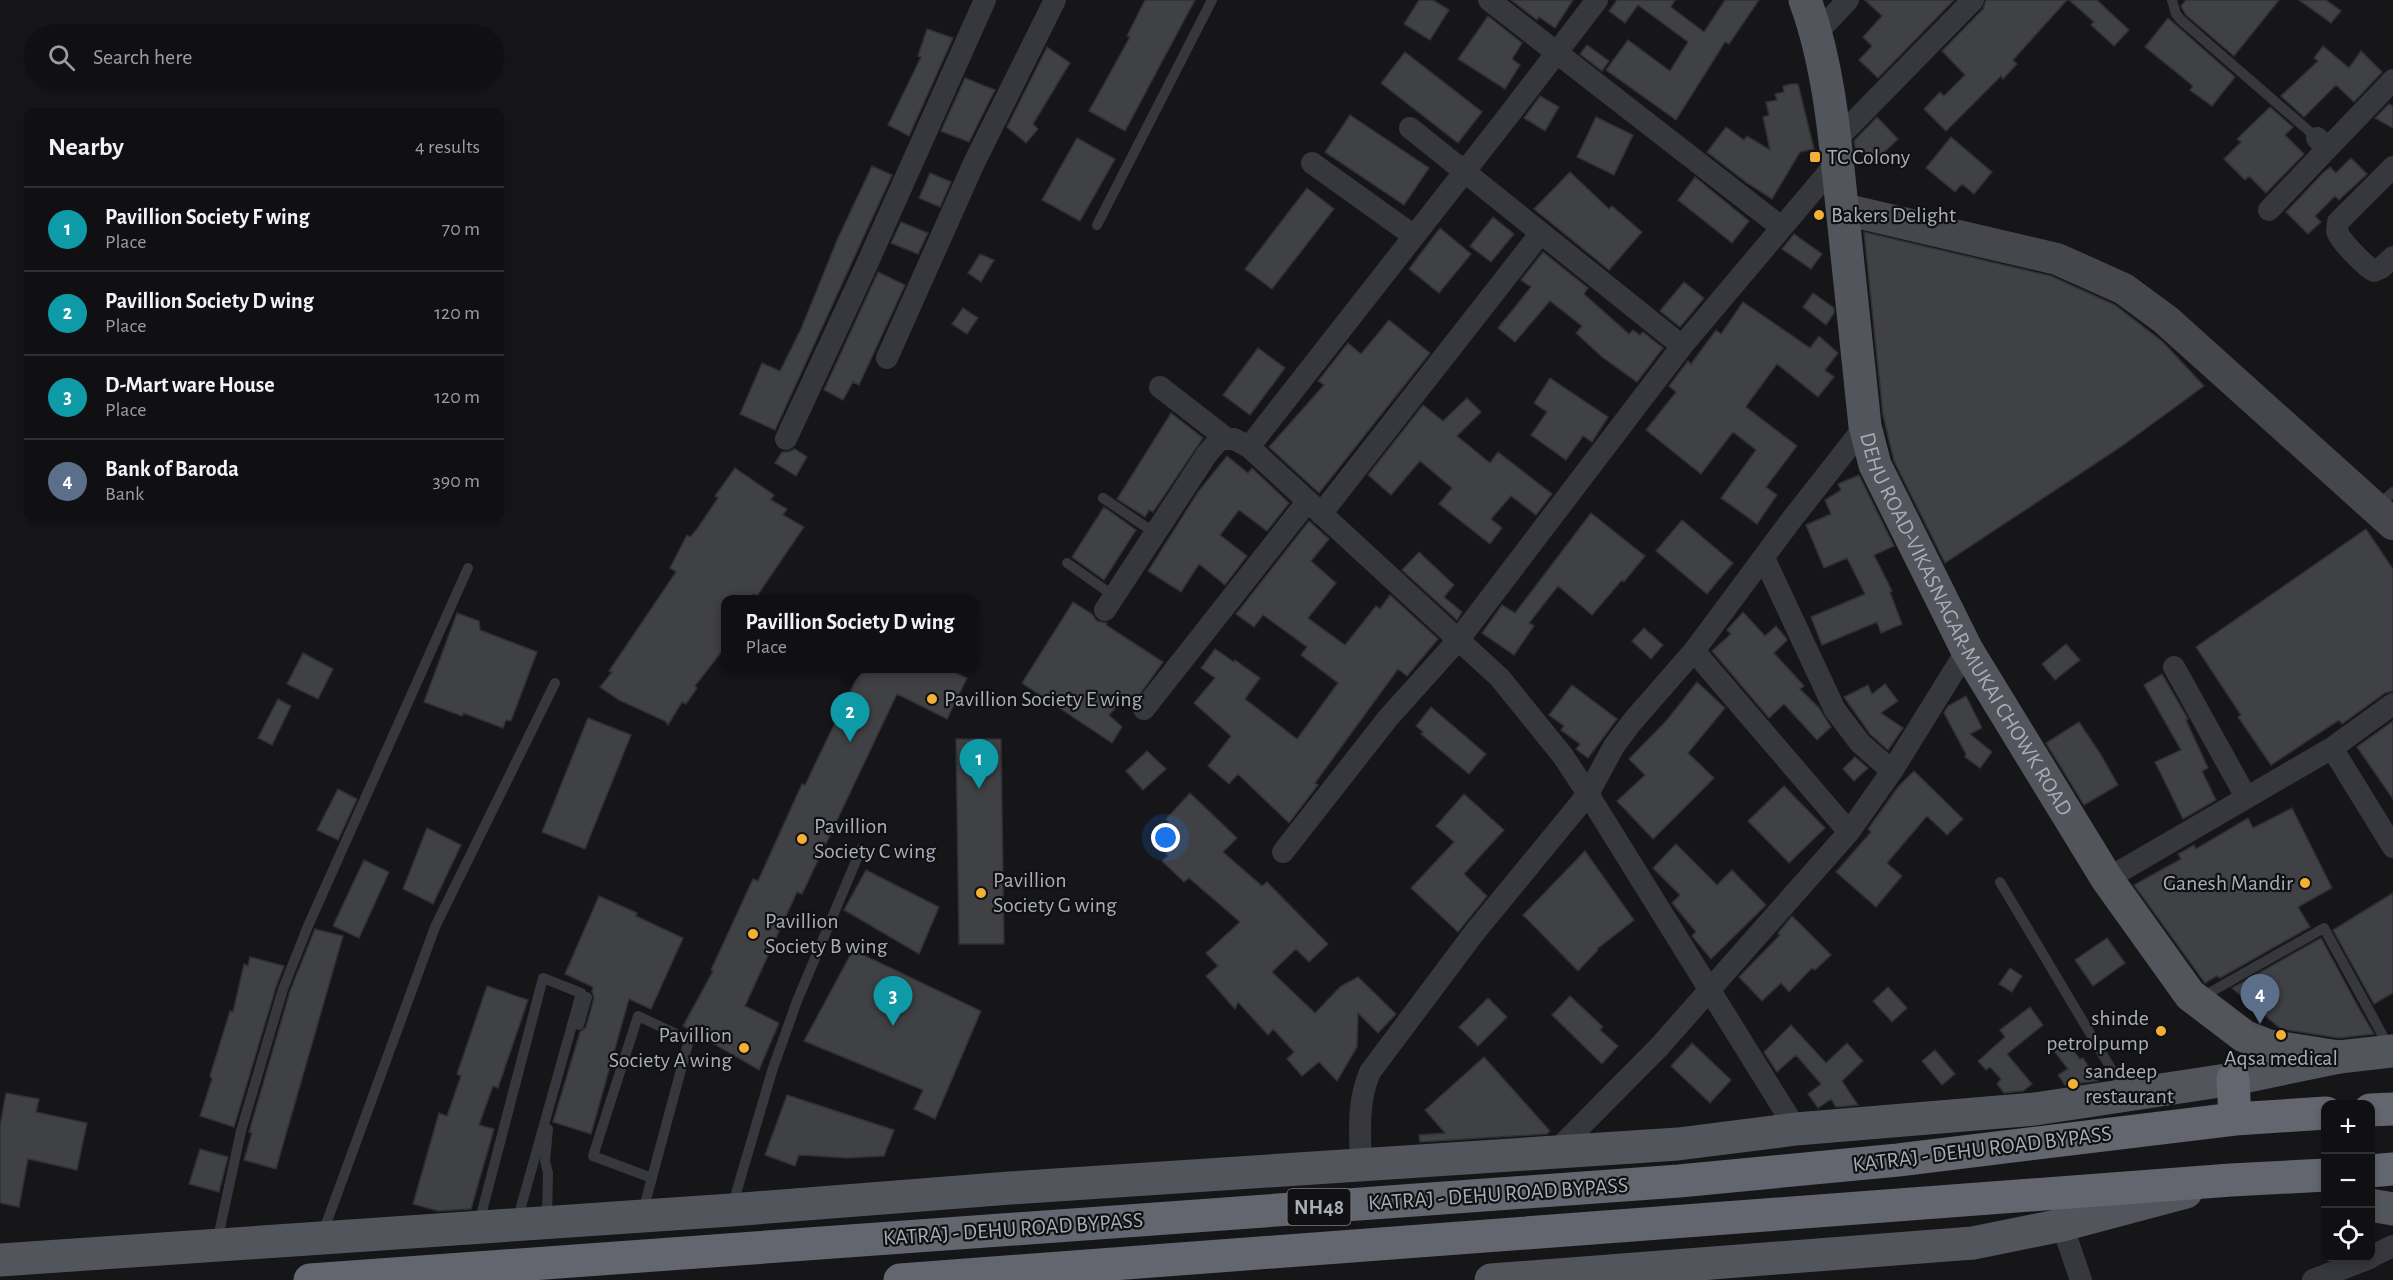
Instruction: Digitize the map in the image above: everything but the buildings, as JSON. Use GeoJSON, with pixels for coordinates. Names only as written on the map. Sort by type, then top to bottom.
{"type":"FeatureCollection","features":[{"type":"Feature","properties":{"kind":"highway"},"geometry":{"type":"LineString","coordinates":[[2234,1078],[2235,1119]]}},
{"type":"Feature","properties":{"kind":"highway"},"geometry":{"type":"LineString","coordinates":[[2375,1110],[2393,1109]]}},
{"type":"Feature","properties":{"kind":"highway","name":"KATRAJ - DEHU ROAD BYPASS"},"geometry":{"type":"LineString","coordinates":[[310,1280],[1679,1181],[1898,1160],[2235,1119],[2321,1113]]}},
{"type":"Feature","properties":{"kind":"highway"},"geometry":{"type":"LineString","coordinates":[[2375,1171],[2393,1169]]}},
{"type":"Feature","properties":{"kind":"highway","name":"KATRAJ - DEHU ROAD BYPASS"},"geometry":{"type":"LineString","coordinates":[[900,1280],[2310,1176]]}},
{"type":"Feature","properties":{"kind":"main road","name":"DEHU ROAD-VIKASNAGAR-MUKAI CHOWK ROAD"},"geometry":{"type":"LineString","coordinates":[[1805,0],[1830,105],[1865,426],[1875,465],[1967,650],[2107,879],[2166,964],[2196,1000],[2244,1036],[2269,1046],[2339,1057],[2392,1052]]}},
{"type":"Feature","properties":{"kind":"main road"},"geometry":{"type":"LineString","coordinates":[[0,1260],[731,1210],[1010,1188],[1678,1144],[1796,1129],[2035,1109],[2234,1078],[2339,1057]]}},
{"type":"Feature","properties":{"kind":"main road"},"geometry":{"type":"LineString","coordinates":[[2310,1176],[2321,1187]]}},
{"type":"Feature","properties":{"kind":"main road"},"geometry":{"type":"LineString","coordinates":[[1491,1280],[1973,1243],[2062,1225],[2232,1180]]}},
{"type":"Feature","properties":{"kind":"main road"},"geometry":{"type":"LineString","coordinates":[[2375,1205],[2393,1209]]}},
{"type":"Feature","properties":{"kind":"street"},"geometry":{"type":"LineString","coordinates":[[786,438],[863,273],[985,0]]}},
{"type":"Feature","properties":{"kind":"street"},"geometry":{"type":"LineString","coordinates":[[887,358],[974,163],[1054,0]]}},
{"type":"Feature","properties":{"kind":"street"},"geometry":{"type":"LineString","coordinates":[[1489,0],[1781,227]]}},
{"type":"Feature","properties":{"kind":"street"},"geometry":{"type":"LineString","coordinates":[[1249,447],[1597,0]]}},
{"type":"Feature","properties":{"kind":"street"},"geometry":{"type":"LineString","coordinates":[[1815,35],[1848,0]]}},
{"type":"Feature","properties":{"kind":"street"},"geometry":{"type":"LineString","coordinates":[[1283,852],[1388,718],[1459,639],[1682,346],[1781,227],[1836,151],[1972,0]]}},
{"type":"Feature","properties":{"kind":"street"},"geometry":{"type":"LineString","coordinates":[[2269,210],[2322,144],[2393,80]]}},
{"type":"Feature","properties":{"kind":"street"},"geometry":{"type":"LineString","coordinates":[[1410,128],[1682,346]]}},
{"type":"Feature","properties":{"kind":"street"},"geometry":{"type":"LineString","coordinates":[[1312,163],[1414,236]]}},
{"type":"Feature","properties":{"kind":"street"},"geometry":{"type":"LineString","coordinates":[[2393,167],[2338,222],[2337,230],[2340,237],[2367,267],[2374,271],[2393,257]]}},
{"type":"Feature","properties":{"kind":"street"},"geometry":{"type":"LineString","coordinates":[[1843,209],[2057,259],[2124,289],[2166,320],[2387,508]]}},
{"type":"Feature","properties":{"kind":"street"},"geometry":{"type":"LineString","coordinates":[[1144,709],[1314,508],[1540,234]]}},
{"type":"Feature","properties":{"kind":"street"},"geometry":{"type":"LineString","coordinates":[[1160,387],[1227,439]]}},
{"type":"Feature","properties":{"kind":"street"},"geometry":{"type":"LineString","coordinates":[[1361,1166],[1360,1106],[1364,1085],[1370,1072],[1474,933],[1588,794],[1632,722],[1694,651],[1865,426]]}},
{"type":"Feature","properties":{"kind":"street"},"geometry":{"type":"LineString","coordinates":[[1109,603],[1207,454],[1220,439],[1234,439],[1249,447],[1459,639],[1500,678],[1530,713],[1588,794],[1796,1129]]}},
{"type":"Feature","properties":{"kind":"street"},"geometry":{"type":"LineString","coordinates":[[1764,558],[1835,710],[1860,743],[1892,771]]}},
{"type":"Feature","properties":{"kind":"street"},"geometry":{"type":"LineString","coordinates":[[1555,1152],[1659,1047],[1849,832],[1892,771],[1967,650]]}},
{"type":"Feature","properties":{"kind":"street"},"geometry":{"type":"LineString","coordinates":[[1694,651],[1849,832]]}},
{"type":"Feature","properties":{"kind":"street"},"geometry":{"type":"LineString","coordinates":[[2174,667],[2246,797]]}},
{"type":"Feature","properties":{"kind":"street"},"geometry":{"type":"LineString","coordinates":[[2107,879],[2331,748],[2393,704]]}},
{"type":"Feature","properties":{"kind":"street"},"geometry":{"type":"LineString","coordinates":[[2331,748],[2393,847]]}},
{"type":"Feature","properties":{"kind":"street"},"geometry":{"type":"LineString","coordinates":[[2062,1225],[2081,1280]]}},
{"type":"Feature","properties":{"kind":"street"},"geometry":{"type":"LineString","coordinates":[[2375,1255],[2393,1246]]}},
{"type":"Feature","properties":{"kind":"street"},"geometry":{"type":"LineString","coordinates":[[2313,1280],[2358,1262]]}},
{"type":"Feature","properties":{"kind":"lane"},"geometry":{"type":"LineString","coordinates":[[1097,225],[1212,0]]}},
{"type":"Feature","properties":{"kind":"lane"},"geometry":{"type":"LineString","coordinates":[[2172,0],[2176,14],[2181,20],[2322,144]]}},
{"type":"Feature","properties":{"kind":"lane"},"geometry":{"type":"LineString","coordinates":[[1104,498],[1155,533]]}},
{"type":"Feature","properties":{"kind":"lane"},"geometry":{"type":"LineString","coordinates":[[1067,563],[1109,603]]}},
{"type":"Feature","properties":{"kind":"lane"},"geometry":{"type":"LineString","coordinates":[[216,1245],[242,1131],[283,989],[308,926],[468,568]]}},
{"type":"Feature","properties":{"kind":"lane"},"geometry":{"type":"LineString","coordinates":[[321,1238],[435,927],[555,682]]}},
{"type":"Feature","properties":{"kind":"lane"},"geometry":{"type":"LineString","coordinates":[[731,1210],[772,1071],[797,1001],[861,849]]}},
{"type":"Feature","properties":{"kind":"lane"},"geometry":{"type":"LineString","coordinates":[[2000,882],[2126,1095]]}},
{"type":"Feature","properties":{"kind":"lane"},"geometry":{"type":"LineString","coordinates":[[2196,1000],[2324,928],[2392,1052]]}},
{"type":"Feature","properties":{"kind":"lane"},"geometry":{"type":"LineString","coordinates":[[478,1226],[543,978],[581,993],[531,1223]]}},
{"type":"Feature","properties":{"kind":"lane"},"geometry":{"type":"LineString","coordinates":[[531,1223],[548,1173],[545,1161],[548,1131],[587,997]]}},
{"type":"Feature","properties":{"kind":"lane"},"geometry":{"type":"LineString","coordinates":[[642,1215],[652,1178],[688,1040],[638,1016],[592,1156],[652,1178]]}},
{"type":"Feature","properties":{"kind":"place","name":"TC Colony"},"geometry":{"type":"Point","coordinates":[1815,157]}},
{"type":"Feature","properties":{"kind":"place","name":"Bakers Delight"},"geometry":{"type":"Point","coordinates":[1819,215]}},
{"type":"Feature","properties":{"kind":"place","name":"Pavillion Society E wing"},"geometry":{"type":"Point","coordinates":[932,699]}},
{"type":"Feature","properties":{"kind":"place","name":"Pavillion Society D wing"},"geometry":{"type":"Point","coordinates":[850,742]}},
{"type":"Feature","properties":{"kind":"place","name":"Pavillion Society F wing"},"geometry":{"type":"Point","coordinates":[979,789]}},
{"type":"Feature","properties":{"kind":"place","name":"Pavillion Society C wing"},"geometry":{"type":"Point","coordinates":[802,839]}},
{"type":"Feature","properties":{"kind":"place","name":"Ganesh Mandir"},"geometry":{"type":"Point","coordinates":[2305,883]}},
{"type":"Feature","properties":{"kind":"place","name":"Pavillion Society G wing"},"geometry":{"type":"Point","coordinates":[981,893]}},
{"type":"Feature","properties":{"kind":"place","name":"Pavillion Society B wing"},"geometry":{"type":"Point","coordinates":[753,934]}},
{"type":"Feature","properties":{"kind":"place","name":"Bank of Baroda"},"geometry":{"type":"Point","coordinates":[2260,1024]}},
{"type":"Feature","properties":{"kind":"place","name":"D-Mart ware House"},"geometry":{"type":"Point","coordinates":[893,1026]}},
{"type":"Feature","properties":{"kind":"place","name":"shinde petrolpump"},"geometry":{"type":"Point","coordinates":[2161,1031]}},
{"type":"Feature","properties":{"kind":"place","name":"Aqsa medical"},"geometry":{"type":"Point","coordinates":[2281,1035]}},
{"type":"Feature","properties":{"kind":"place","name":"Pavillion Society A wing"},"geometry":{"type":"Point","coordinates":[744,1048]}},
{"type":"Feature","properties":{"kind":"place","name":"sandeep restaurant"},"geometry":{"type":"Point","coordinates":[2073,1084]}}]}
